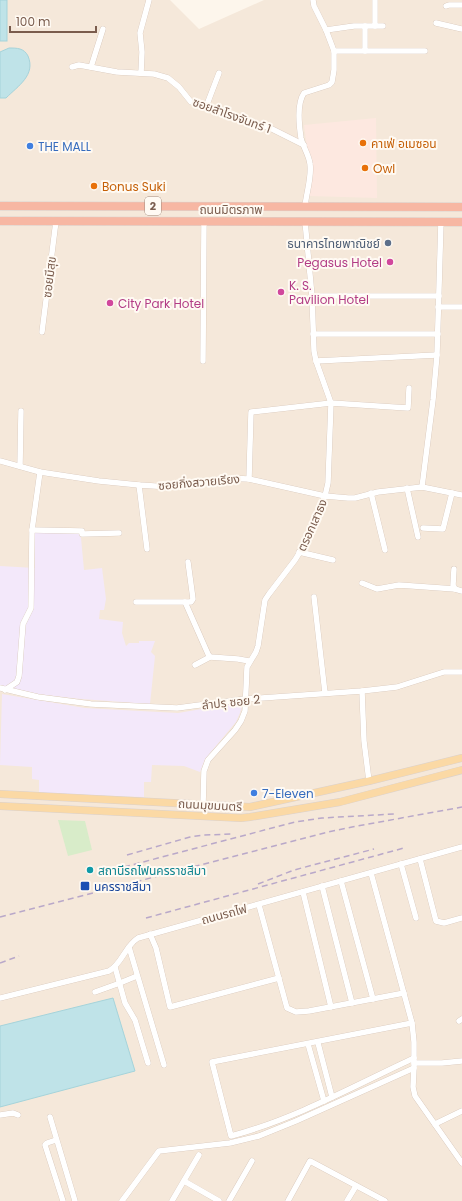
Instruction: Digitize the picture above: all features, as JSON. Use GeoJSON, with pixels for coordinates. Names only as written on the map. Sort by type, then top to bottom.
{"type":"FeatureCollection","features":[{"type":"Feature","properties":{"kind":"highway","name":"ถนนมิตรภาพ"},"geometry":{"type":"LineString","coordinates":[[0,206],[462,207]]}},
{"type":"Feature","properties":{"kind":"highway"},"geometry":{"type":"LineString","coordinates":[[305,207],[305,221]]}},
{"type":"Feature","properties":{"kind":"highway","name":"ถนนมิตรภาพ"},"geometry":{"type":"LineString","coordinates":[[0,221],[462,222]]}},
{"type":"Feature","properties":{"kind":"main road","name":"ถนนมุขมนตรี"},"geometry":{"type":"LineString","coordinates":[[0,794],[250,807],[369,782],[462,758]]}},
{"type":"Feature","properties":{"kind":"main road","name":"ถนนมุขมนตรี"},"geometry":{"type":"LineString","coordinates":[[0,806],[241,818],[340,802],[462,770]]}},
{"type":"Feature","properties":{"kind":"main road"},"geometry":{"type":"LineString","coordinates":[[337,788],[340,802]]}},
{"type":"Feature","properties":{"kind":"main road"},"geometry":{"type":"LineString","coordinates":[[204,805],[207,816]]}},
{"type":"Feature","properties":{"kind":"street"},"geometry":{"type":"LineString","coordinates":[[141,73],[142,52],[140,33],[149,0]]}},
{"type":"Feature","properties":{"kind":"street"},"geometry":{"type":"LineString","coordinates":[[305,207],[310,165],[301,138],[299,103],[304,93],[329,85],[332,82],[334,70],[334,51],[326,30],[314,6],[313,0]]}},
{"type":"Feature","properties":{"kind":"street"},"geometry":{"type":"LineString","coordinates":[[374,26],[375,0]]}},
{"type":"Feature","properties":{"kind":"street"},"geometry":{"type":"LineString","coordinates":[[446,6],[462,5]]}},
{"type":"Feature","properties":{"kind":"street"},"geometry":{"type":"LineString","coordinates":[[436,23],[462,29]]}},
{"type":"Feature","properties":{"kind":"street"},"geometry":{"type":"LineString","coordinates":[[326,30],[365,26],[383,26]]}},
{"type":"Feature","properties":{"kind":"street"},"geometry":{"type":"LineString","coordinates":[[365,26],[365,51]]}},
{"type":"Feature","properties":{"kind":"street"},"geometry":{"type":"LineString","coordinates":[[91,67],[104,29]]}},
{"type":"Feature","properties":{"kind":"street"},"geometry":{"type":"LineString","coordinates":[[334,51],[425,51]]}},
{"type":"Feature","properties":{"kind":"street","name":"ซอยสำโรงจันทร์ 1"},"geometry":{"type":"LineString","coordinates":[[72,67],[79,65],[117,72],[154,74],[168,78],[179,87],[191,102],[270,128],[304,145]]}},
{"type":"Feature","properties":{"kind":"street"},"geometry":{"type":"LineString","coordinates":[[206,107],[219,73]]}},
{"type":"Feature","properties":{"kind":"street","name":"ซอยมีสุข"},"geometry":{"type":"LineString","coordinates":[[42,332],[56,221]]}},
{"type":"Feature","properties":{"kind":"street"},"geometry":{"type":"LineString","coordinates":[[204,221],[204,361]]}},
{"type":"Feature","properties":{"kind":"street","name":"ตรอกเสาธง"},"geometry":{"type":"LineString","coordinates":[[204,805],[204,771],[208,760],[235,730],[245,711],[246,667],[256,652],[258,646],[265,600],[299,552],[325,496],[330,468],[331,403],[316,361],[314,351],[312,296],[305,221]]}},
{"type":"Feature","properties":{"kind":"street"},"geometry":{"type":"LineString","coordinates":[[422,487],[437,355],[441,221]]}},
{"type":"Feature","properties":{"kind":"street"},"geometry":{"type":"LineString","coordinates":[[312,296],[439,296]]}},
{"type":"Feature","properties":{"kind":"street"},"geometry":{"type":"LineString","coordinates":[[438,307],[462,307]]}},
{"type":"Feature","properties":{"kind":"street"},"geometry":{"type":"LineString","coordinates":[[313,334],[438,334]]}},
{"type":"Feature","properties":{"kind":"street"},"geometry":{"type":"LineString","coordinates":[[316,361],[437,355]]}},
{"type":"Feature","properties":{"kind":"street"},"geometry":{"type":"LineString","coordinates":[[249,478],[251,412],[331,403],[408,408],[409,388]]}},
{"type":"Feature","properties":{"kind":"street"},"geometry":{"type":"LineString","coordinates":[[20,466],[21,411]]}},
{"type":"Feature","properties":{"kind":"street","name":"ซอยกิ่งสวายเรียง"},"geometry":{"type":"LineString","coordinates":[[0,461],[40,472],[99,481],[139,485],[170,487],[205,483],[223,478],[249,478],[325,496],[354,498],[371,493],[422,487],[462,495]]}},
{"type":"Feature","properties":{"kind":"street"},"geometry":{"type":"LineString","coordinates":[[2,689],[17,682],[19,676],[23,624],[31,608],[32,530],[40,472]]}},
{"type":"Feature","properties":{"kind":"street"},"geometry":{"type":"LineString","coordinates":[[139,485],[147,549]]}},
{"type":"Feature","properties":{"kind":"street"},"geometry":{"type":"LineString","coordinates":[[407,488],[418,537]]}},
{"type":"Feature","properties":{"kind":"street"},"geometry":{"type":"LineString","coordinates":[[371,493],[385,550]]}},
{"type":"Feature","properties":{"kind":"street"},"geometry":{"type":"LineString","coordinates":[[423,528],[443,529],[452,493]]}},
{"type":"Feature","properties":{"kind":"street"},"geometry":{"type":"LineString","coordinates":[[32,530],[119,533]]}},
{"type":"Feature","properties":{"kind":"street"},"geometry":{"type":"LineString","coordinates":[[299,552],[333,560]]}},
{"type":"Feature","properties":{"kind":"street"},"geometry":{"type":"LineString","coordinates":[[136,602],[191,602],[193,598],[188,562]]}},
{"type":"Feature","properties":{"kind":"street"},"geometry":{"type":"LineString","coordinates":[[454,569],[453,585],[455,589]]}},
{"type":"Feature","properties":{"kind":"street"},"geometry":{"type":"LineString","coordinates":[[362,583],[377,589],[399,585],[462,590]]}},
{"type":"Feature","properties":{"kind":"street"},"geometry":{"type":"LineString","coordinates":[[314,597],[325,693]]}},
{"type":"Feature","properties":{"kind":"street"},"geometry":{"type":"LineString","coordinates":[[185,602],[210,657]]}},
{"type":"Feature","properties":{"kind":"street"},"geometry":{"type":"LineString","coordinates":[[195,665],[210,657],[238,658],[249,661]]}},
{"type":"Feature","properties":{"kind":"street","name":"ลำปรุ ซอย 2"},"geometry":{"type":"LineString","coordinates":[[2,689],[45,698],[91,704],[177,708],[245,699],[362,691],[397,687],[444,672],[462,672]]}},
{"type":"Feature","properties":{"kind":"street"},"geometry":{"type":"LineString","coordinates":[[362,691],[364,741],[369,782]]}},
{"type":"Feature","properties":{"kind":"street","name":"ถนนรถไฟ"},"geometry":{"type":"LineString","coordinates":[[115,967],[133,941],[138,938],[259,905],[462,846]]}},
{"type":"Feature","properties":{"kind":"street"},"geometry":{"type":"LineString","coordinates":[[420,859],[436,921],[444,923],[462,918]]}},
{"type":"Feature","properties":{"kind":"street"},"geometry":{"type":"LineString","coordinates":[[401,864],[416,918]]}},
{"type":"Feature","properties":{"kind":"street"},"geometry":{"type":"LineString","coordinates":[[371,873],[412,1023],[414,1042],[413,1087],[415,1096],[462,1163]]}},
{"type":"Feature","properties":{"kind":"street"},"geometry":{"type":"LineString","coordinates":[[341,881],[373,999]]}},
{"type":"Feature","properties":{"kind":"street"},"geometry":{"type":"LineString","coordinates":[[322,886],[352,1003]]}},
{"type":"Feature","properties":{"kind":"street"},"geometry":{"type":"LineString","coordinates":[[303,892],[331,1007]]}},
{"type":"Feature","properties":{"kind":"street"},"geometry":{"type":"LineString","coordinates":[[259,905],[287,1008],[296,1012],[404,993]]}},
{"type":"Feature","properties":{"kind":"street"},"geometry":{"type":"LineString","coordinates":[[150,934],[156,948],[170,1007],[279,978]]}},
{"type":"Feature","properties":{"kind":"street"},"geometry":{"type":"LineString","coordinates":[[129,947],[164,1065]]}},
{"type":"Feature","properties":{"kind":"street"},"geometry":{"type":"LineString","coordinates":[[0,998],[109,971],[115,967],[125,1003],[136,1020],[148,1063]]}},
{"type":"Feature","properties":{"kind":"street"},"geometry":{"type":"LineString","coordinates":[[95,992],[137,976]]}},
{"type":"Feature","properties":{"kind":"street"},"geometry":{"type":"LineString","coordinates":[[412,1023],[318,1043],[212,1062],[231,1136],[258,1129],[294,1115],[332,1097],[414,1063],[462,1061]]}},
{"type":"Feature","properties":{"kind":"street"},"geometry":{"type":"LineString","coordinates":[[318,1043],[332,1097]]}},
{"type":"Feature","properties":{"kind":"street"},"geometry":{"type":"LineString","coordinates":[[308,1044],[324,1101]]}},
{"type":"Feature","properties":{"kind":"street"},"geometry":{"type":"LineString","coordinates":[[122,1201],[159,1151],[230,1143],[259,1136],[296,1121],[414,1063]]}},
{"type":"Feature","properties":{"kind":"street"},"geometry":{"type":"LineString","coordinates":[[435,1124],[462,1111]]}},
{"type":"Feature","properties":{"kind":"street"},"geometry":{"type":"LineString","coordinates":[[0,1115],[12,1112],[18,1115]]}},
{"type":"Feature","properties":{"kind":"street"},"geometry":{"type":"LineString","coordinates":[[50,1117],[75,1201]]}},
{"type":"Feature","properties":{"kind":"street"},"geometry":{"type":"LineString","coordinates":[[56,1140],[45,1145],[63,1201]]}},
{"type":"Feature","properties":{"kind":"street"},"geometry":{"type":"LineString","coordinates":[[172,1201],[199,1155]]}},
{"type":"Feature","properties":{"kind":"street"},"geometry":{"type":"LineString","coordinates":[[229,1201],[252,1161]]}},
{"type":"Feature","properties":{"kind":"street"},"geometry":{"type":"LineString","coordinates":[[288,1201],[310,1161],[385,1201]]}},
{"type":"Feature","properties":{"kind":"street"},"geometry":{"type":"LineString","coordinates":[[184,1182],[219,1201]]}},
{"type":"Feature","properties":{"kind":"street"},"geometry":{"type":"LineString","coordinates":[[347,1201],[356,1186]]}},
{"type":"Feature","properties":{"kind":"shaded area"},"geometry":{"type":"Polygon","coordinates":[[[0,0],[170,0],[199,29],[264,0],[462,0],[462,1201],[0,1201],[0,0]]]}},
{"type":"Feature","properties":{"kind":"shaded area"},"geometry":{"type":"Polygon","coordinates":[[[376,118],[377,198],[309,196],[307,149],[304,125],[376,118]]]}},
{"type":"Feature","properties":{"kind":"shaded area"},"geometry":{"type":"Polygon","coordinates":[[[35,532],[78,533],[81,538],[84,570],[102,568],[106,599],[104,610],[100,610],[99,619],[123,622],[122,633],[126,646],[129,643],[139,643],[139,641],[155,641],[151,652],[155,656],[150,704],[38,694],[0,685],[0,566],[35,568],[35,532]]]}},
{"type":"Feature","properties":{"kind":"shaded area"},"geometry":{"type":"Polygon","coordinates":[[[2,694],[85,708],[178,713],[243,702],[236,722],[205,759],[200,772],[184,766],[152,765],[151,782],[144,782],[144,797],[39,793],[39,780],[32,779],[32,767],[0,765],[2,694]]]}},
{"type":"Feature","properties":{"kind":"green space"},"geometry":{"type":"Polygon","coordinates":[[[58,820],[85,821],[92,850],[68,856],[58,820]]]}},
{"type":"Feature","properties":{"kind":"water"},"geometry":{"type":"Polygon","coordinates":[[[0,0],[7,0],[7,41],[0,41],[0,0]]]}},
{"type":"Feature","properties":{"kind":"water"},"geometry":{"type":"Polygon","coordinates":[[[9,48],[17,48],[26,53],[30,63],[30,69],[24,80],[6,98],[0,98],[0,52],[9,48]]]}},
{"type":"Feature","properties":{"kind":"water"},"geometry":{"type":"Polygon","coordinates":[[[113,998],[135,1071],[0,1107],[0,1026],[113,998]]]}},
{"type":"Feature","properties":{"kind":"railway"},"geometry":{"type":"LineString","coordinates":[[0,917],[328,832],[462,807]]}},
{"type":"Feature","properties":{"kind":"railway"},"geometry":{"type":"LineString","coordinates":[[124,867],[295,822],[322,818],[394,814]]}},
{"type":"Feature","properties":{"kind":"railway"},"geometry":{"type":"LineString","coordinates":[[127,855],[190,837],[234,834]]}},
{"type":"Feature","properties":{"kind":"railway"},"geometry":{"type":"LineString","coordinates":[[146,918],[404,848]]}},
{"type":"Feature","properties":{"kind":"railway"},"geometry":{"type":"LineString","coordinates":[[258,884],[294,870],[374,849]]}},
{"type":"Feature","properties":{"kind":"railway"},"geometry":{"type":"LineString","coordinates":[[0,963],[19,956]]}},
{"type":"Feature","properties":{"kind":"place","name":"คาเฟ่ อเมซอน"},"geometry":{"type":"Point","coordinates":[363,143]}},
{"type":"Feature","properties":{"kind":"place","name":"THE MALL"},"geometry":{"type":"Point","coordinates":[30,146]}},
{"type":"Feature","properties":{"kind":"place","name":"Owl"},"geometry":{"type":"Point","coordinates":[365,168]}},
{"type":"Feature","properties":{"kind":"place","name":"Bonus Suki"},"geometry":{"type":"Point","coordinates":[94,186]}},
{"type":"Feature","properties":{"kind":"place","name":"ธนาคารไทยพาณิชย์"},"geometry":{"type":"Point","coordinates":[388,243]}},
{"type":"Feature","properties":{"kind":"place","name":"Pegasus Hotel"},"geometry":{"type":"Point","coordinates":[390,262]}},
{"type":"Feature","properties":{"kind":"place","name":"K. S. Pavilion Hotel"},"geometry":{"type":"Point","coordinates":[281,292]}},
{"type":"Feature","properties":{"kind":"place","name":"City Park Hotel"},"geometry":{"type":"Point","coordinates":[110,303]}},
{"type":"Feature","properties":{"kind":"place","name":"7-Eleven"},"geometry":{"type":"Point","coordinates":[254,793]}},
{"type":"Feature","properties":{"kind":"place","name":"สถานีรถไฟนครราชสีมา"},"geometry":{"type":"Point","coordinates":[90,870]}},
{"type":"Feature","properties":{"kind":"place","name":"นครราชสีมา"},"geometry":{"type":"Point","coordinates":[85,886]}}]}
